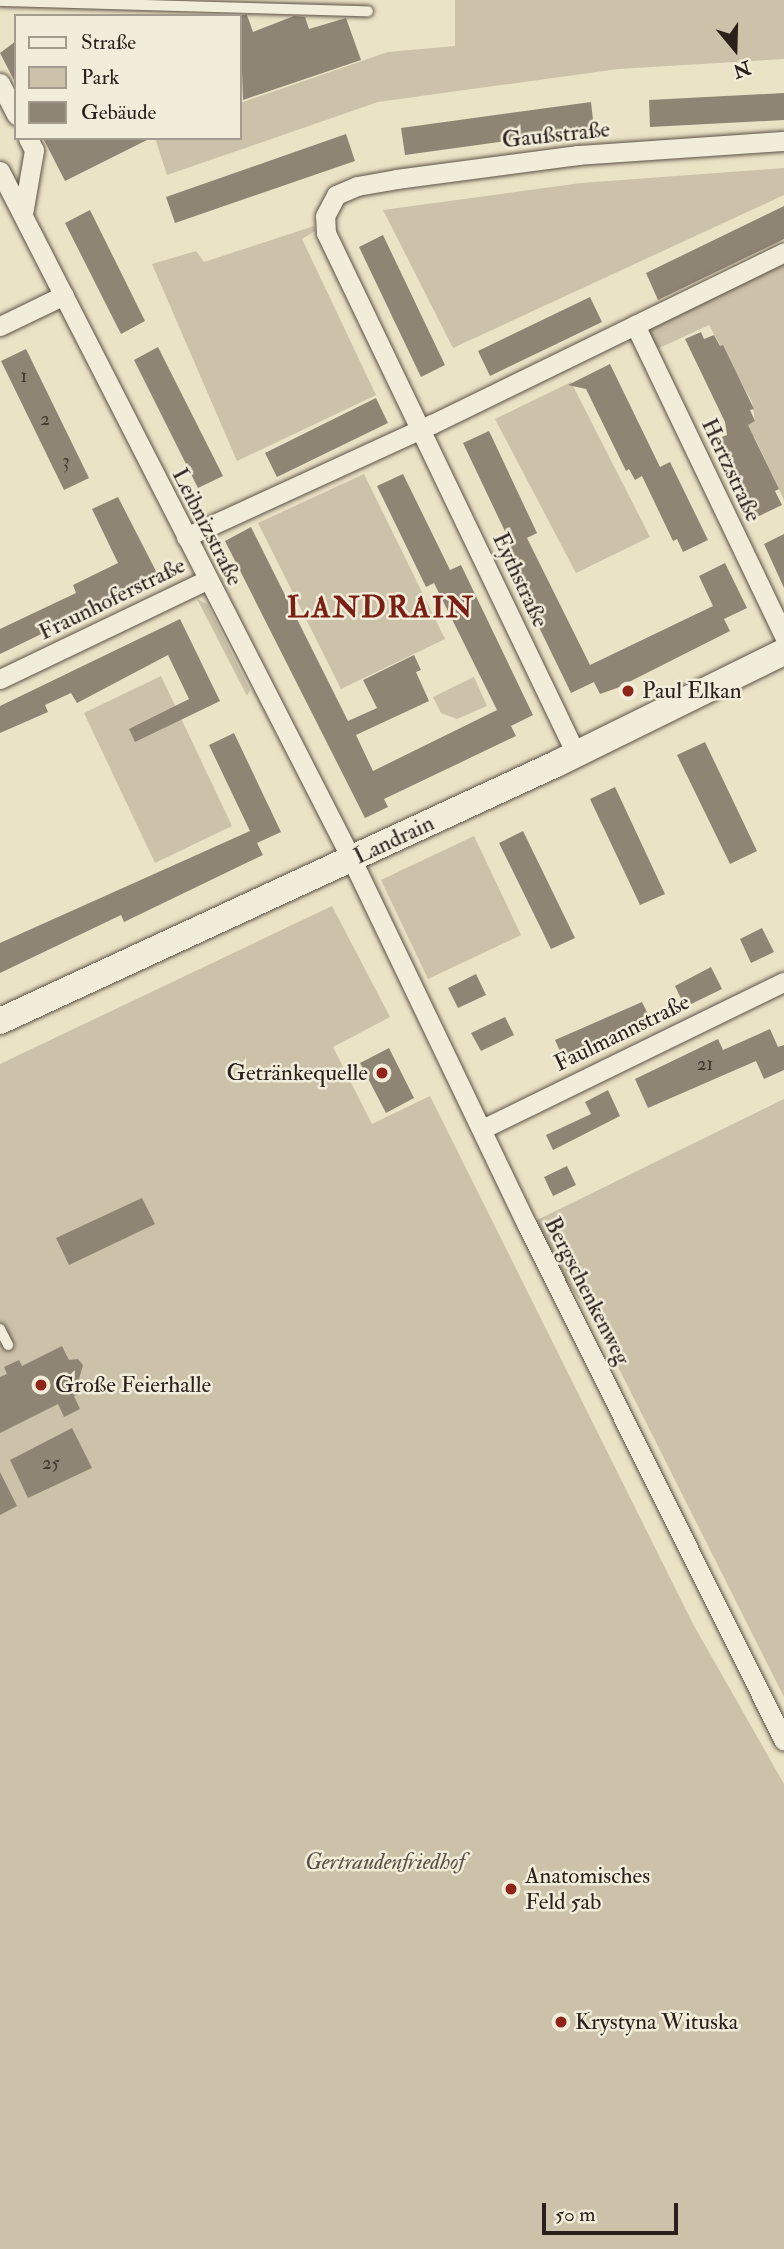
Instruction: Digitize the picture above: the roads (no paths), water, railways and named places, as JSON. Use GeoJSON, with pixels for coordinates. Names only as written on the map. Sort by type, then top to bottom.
{"type":"FeatureCollection","features":[{"type":"Feature","properties":{"kind":"street"},"geometry":{"type":"LineString","coordinates":[[0,83],[14,111]]}},
{"type":"Feature","properties":{"kind":"street"},"geometry":{"type":"LineString","coordinates":[[23,214],[34,150],[29,140]]}},
{"type":"Feature","properties":{"kind":"street","name":"Gaußstraße"},"geometry":{"type":"LineString","coordinates":[[337,195],[357,186],[396,179],[578,155],[784,141]]}},
{"type":"Feature","properties":{"kind":"street","name":"Leibnizstraße"},"geometry":{"type":"LineString","coordinates":[[0,171],[352,860]]}},
{"type":"Feature","properties":{"kind":"street","name":"Eythstraße"},"geometry":{"type":"LineString","coordinates":[[337,195],[325,216],[326,233],[576,754]]}},
{"type":"Feature","properties":{"kind":"street"},"geometry":{"type":"LineString","coordinates":[[186,537],[784,252]]}},
{"type":"Feature","properties":{"kind":"street"},"geometry":{"type":"LineString","coordinates":[[0,326],[64,295]]}},
{"type":"Feature","properties":{"kind":"street","name":"Hertzstraße"},"geometry":{"type":"LineString","coordinates":[[635,325],[784,636]]}},
{"type":"Feature","properties":{"kind":"street","name":"Fraunhoferstraße"},"geometry":{"type":"LineString","coordinates":[[0,679],[207,580]]}},
{"type":"Feature","properties":{"kind":"street","name":"Landrain"},"geometry":{"type":"LineString","coordinates":[[0,1021],[352,860],[784,652]]}},
{"type":"Feature","properties":{"kind":"street","name":"Bergschenkenweg"},"geometry":{"type":"LineString","coordinates":[[352,860],[784,1741]]}},
{"type":"Feature","properties":{"kind":"street","name":"Faulmannstraße"},"geometry":{"type":"LineString","coordinates":[[482,1129],[784,982]]}},
{"type":"Feature","properties":{"kind":"lane"},"geometry":{"type":"LineString","coordinates":[[0,1],[368,11]]}},
{"type":"Feature","properties":{"kind":"lane"},"geometry":{"type":"LineString","coordinates":[[0,1329],[8,1345]]}},
{"type":"Feature","properties":{"kind":"place","name":"Paul Elkan"},"geometry":{"type":"Point","coordinates":[628,691]}},
{"type":"Feature","properties":{"kind":"place","name":"Getränkequelle"},"geometry":{"type":"Point","coordinates":[382,1073]}},
{"type":"Feature","properties":{"kind":"place","name":"Große Feierhalle"},"geometry":{"type":"Point","coordinates":[41,1385]}},
{"type":"Feature","properties":{"kind":"place","name":"Anatomisches Feld 5ab"},"geometry":{"type":"Point","coordinates":[511,1889]}},
{"type":"Feature","properties":{"kind":"place","name":"Krystyna Wituska"},"geometry":{"type":"Point","coordinates":[561,2022]}},
{"type":"Feature","properties":{"kind":"district","name":"LANDRAIN"},"geometry":{"type":"Point","coordinates":[381,608]}},
{"type":"Feature","properties":{"kind":"park label","name":"Gertraudenfriedhof"},"geometry":{"type":"Point","coordinates":[385,1862]}}]}
